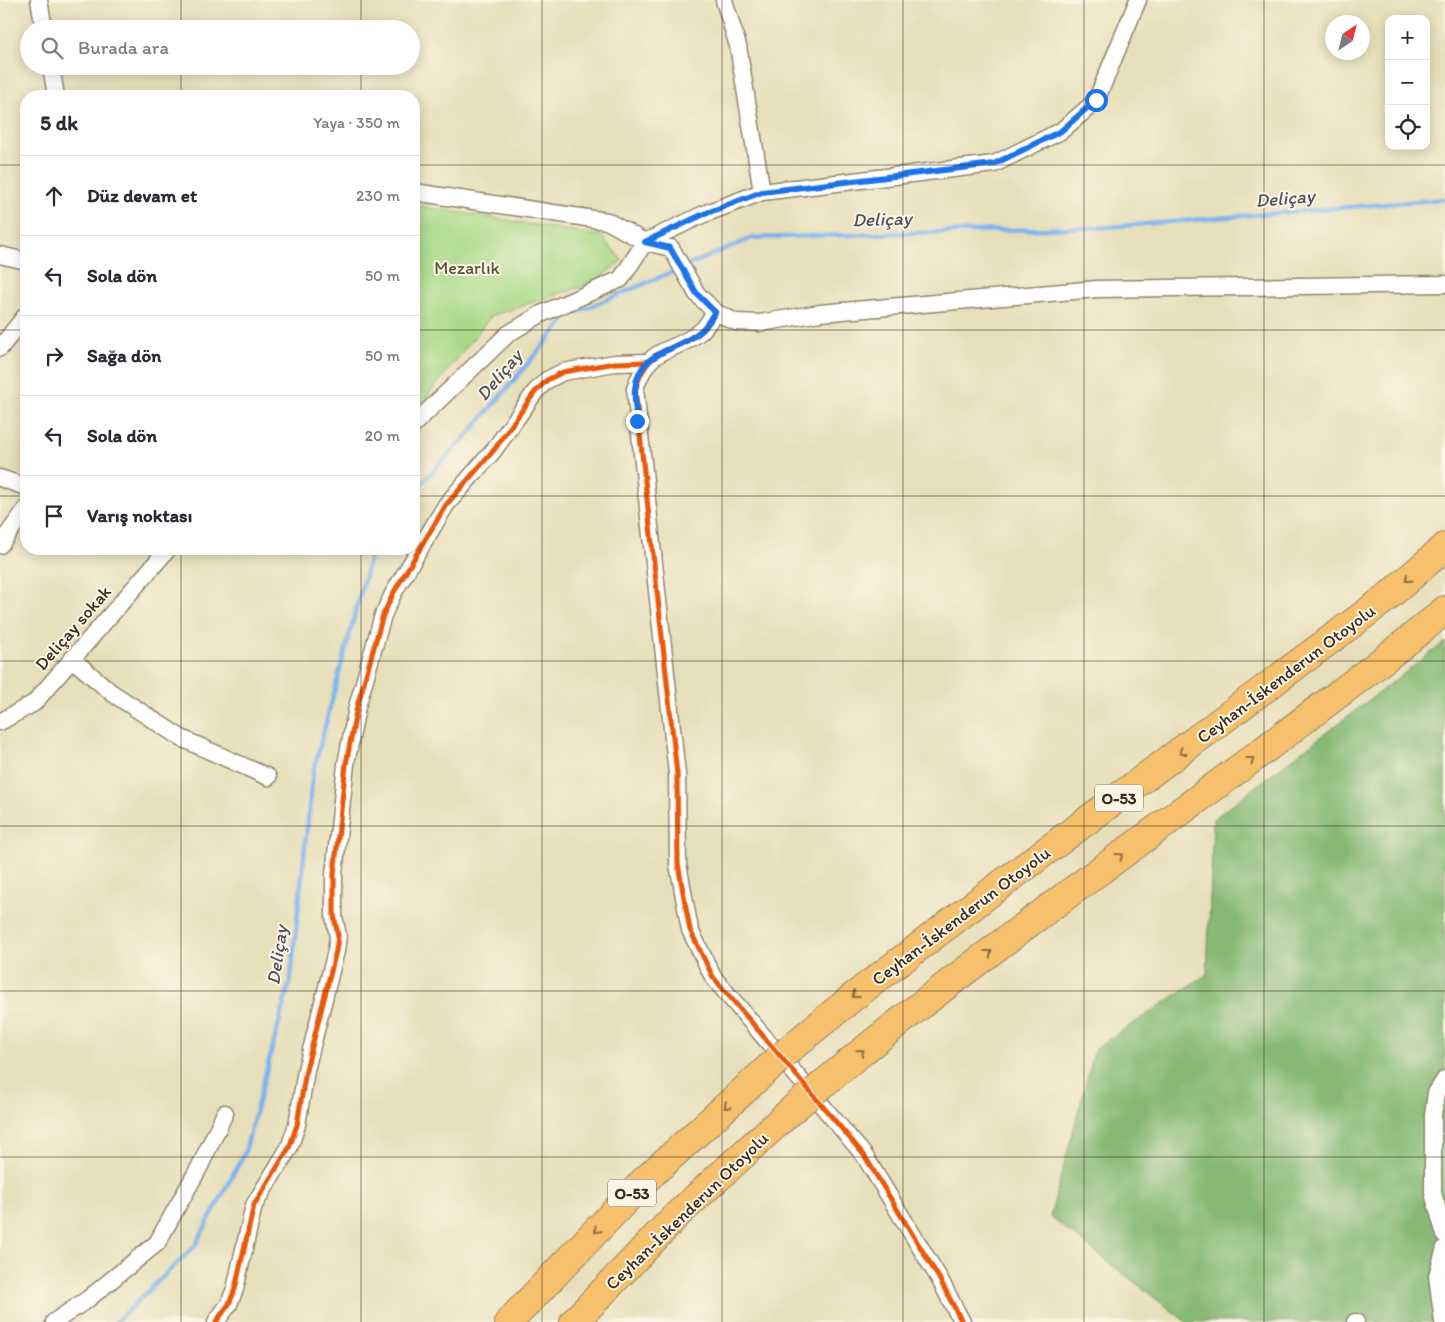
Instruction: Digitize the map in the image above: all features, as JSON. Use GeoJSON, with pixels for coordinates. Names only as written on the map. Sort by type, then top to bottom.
{"type":"FeatureCollection","features":[{"type":"Feature","properties":{"kind":"highway","name":"Ceyhan-İskenderun Otoyolu"},"geometry":{"type":"LineString","coordinates":[[509,1322],[644,1180],[792,1047],[853,996],[1386,599],[1445,547]]}},
{"type":"Feature","properties":{"kind":"highway","name":"Ceyhan-İskenderun Otoyolu"},"geometry":{"type":"LineString","coordinates":[[574,1322],[678,1214],[794,1108],[890,1028],[1285,734],[1415,636],[1445,610]]}},
{"type":"Feature","properties":{"kind":"street"},"geometry":{"type":"LineString","coordinates":[[39,0],[42,20]]}},
{"type":"Feature","properties":{"kind":"street"},"geometry":{"type":"LineString","coordinates":[[724,0],[738,46],[762,192]]}},
{"type":"Feature","properties":{"kind":"street"},"geometry":{"type":"LineString","coordinates":[[420,418],[508,334],[541,314],[621,279],[645,242],[704,214],[762,192],[994,164],[1061,131],[1096,100],[1138,0]]}},
{"type":"Feature","properties":{"kind":"street"},"geometry":{"type":"LineString","coordinates":[[52,75],[55,90]]}},
{"type":"Feature","properties":{"kind":"street"},"geometry":{"type":"LineString","coordinates":[[420,193],[607,221],[645,242],[670,248],[680,261],[697,294],[715,312],[736,322],[760,323],[820,313],[1097,289],[1445,284]]}},
{"type":"Feature","properties":{"kind":"street"},"geometry":{"type":"LineString","coordinates":[[0,255],[20,260]]}},
{"type":"Feature","properties":{"kind":"street"},"geometry":{"type":"LineString","coordinates":[[715,312],[702,330],[690,339],[653,356],[641,371],[635,389],[677,774],[678,864],[690,930],[713,977],[864,1154],[939,1278],[962,1322]]}},
{"type":"Feature","properties":{"kind":"street"},"geometry":{"type":"LineString","coordinates":[[0,348],[20,322]]}},
{"type":"Feature","properties":{"kind":"street"},"geometry":{"type":"LineString","coordinates":[[420,549],[427,539],[433,524],[446,505],[494,450],[535,392],[547,380],[563,372],[616,363],[648,362]]}},
{"type":"Feature","properties":{"kind":"street"},"geometry":{"type":"LineString","coordinates":[[0,478],[20,485]]}},
{"type":"Feature","properties":{"kind":"street"},"geometry":{"type":"LineString","coordinates":[[0,545],[20,517]]}},
{"type":"Feature","properties":{"kind":"street","name":"Deliçay sokak"},"geometry":{"type":"LineString","coordinates":[[0,722],[34,703],[163,555]]}},
{"type":"Feature","properties":{"kind":"street"},"geometry":{"type":"LineString","coordinates":[[216,1322],[229,1304],[235,1289],[254,1205],[289,1148],[296,1125],[306,1070],[336,951],[338,936],[334,916],[334,874],[346,764],[357,707],[369,672],[383,615],[405,571],[416,555]]}},
{"type":"Feature","properties":{"kind":"street"},"geometry":{"type":"LineString","coordinates":[[72,659],[112,694],[181,738],[268,777]]}},
{"type":"Feature","properties":{"kind":"street"},"geometry":{"type":"LineString","coordinates":[[1445,1079],[1436,1093],[1433,1115],[1433,1193],[1445,1235]]}},
{"type":"Feature","properties":{"kind":"street"},"geometry":{"type":"LineString","coordinates":[[54,1322],[88,1299],[157,1243],[200,1166],[226,1113]]}},
{"type":"Feature","properties":{"kind":"street"},"geometry":{"type":"LineString","coordinates":[[1443,1322],[1437,1276],[1445,1248]]}},
{"type":"Feature","properties":{"kind":"green space","name":"Mezarlık"},"geometry":{"type":"Polygon","coordinates":[[[420,206],[601,236],[622,260],[595,282],[491,316],[420,405],[420,206]]]}},
{"type":"Feature","properties":{"kind":"green space"},"geometry":{"type":"Polygon","coordinates":[[[1445,642],[1445,1322],[1186,1322],[1050,1217],[1095,1049],[1207,974],[1213,819],[1445,642]]]}},
{"type":"Feature","properties":{"kind":"waterway","name":"Deliçay"},"geometry":{"type":"LineString","coordinates":[[686,266],[752,238],[1109,227],[1445,199]]}},
{"type":"Feature","properties":{"kind":"waterway","name":"Deliçay"},"geometry":{"type":"LineString","coordinates":[[420,485],[471,431],[568,316],[679,269]]}},
{"type":"Feature","properties":{"kind":"waterway","name":"Deliçay"},"geometry":{"type":"LineString","coordinates":[[116,1322],[195,1246],[245,1152],[291,977],[313,772],[370,555]]}},
{"type":"Feature","properties":{"kind":"cycle path"},"geometry":{"type":"LineString","coordinates":[[715,312],[701,331],[690,339],[655,356],[641,374],[635,389],[677,774],[678,864],[690,930],[713,977],[864,1155],[939,1278],[962,1322]]}},
{"type":"Feature","properties":{"kind":"cycle path"},"geometry":{"type":"LineString","coordinates":[[420,548],[446,505],[494,450],[535,392],[547,380],[563,372],[615,363],[648,362]]}},
{"type":"Feature","properties":{"kind":"cycle path"},"geometry":{"type":"LineString","coordinates":[[216,1322],[229,1304],[235,1289],[254,1205],[289,1148],[297,1125],[306,1070],[336,951],[338,936],[334,916],[334,874],[346,764],[357,707],[383,615],[416,555]]}},
{"type":"Feature","properties":{"kind":"route"},"geometry":{"type":"LineString","coordinates":[[637,421],[635,389],[641,371],[653,356],[690,339],[702,330],[715,312],[697,294],[680,261],[670,248],[645,242],[704,214],[762,192],[994,164],[1061,131],[1096,100]]}}]}
